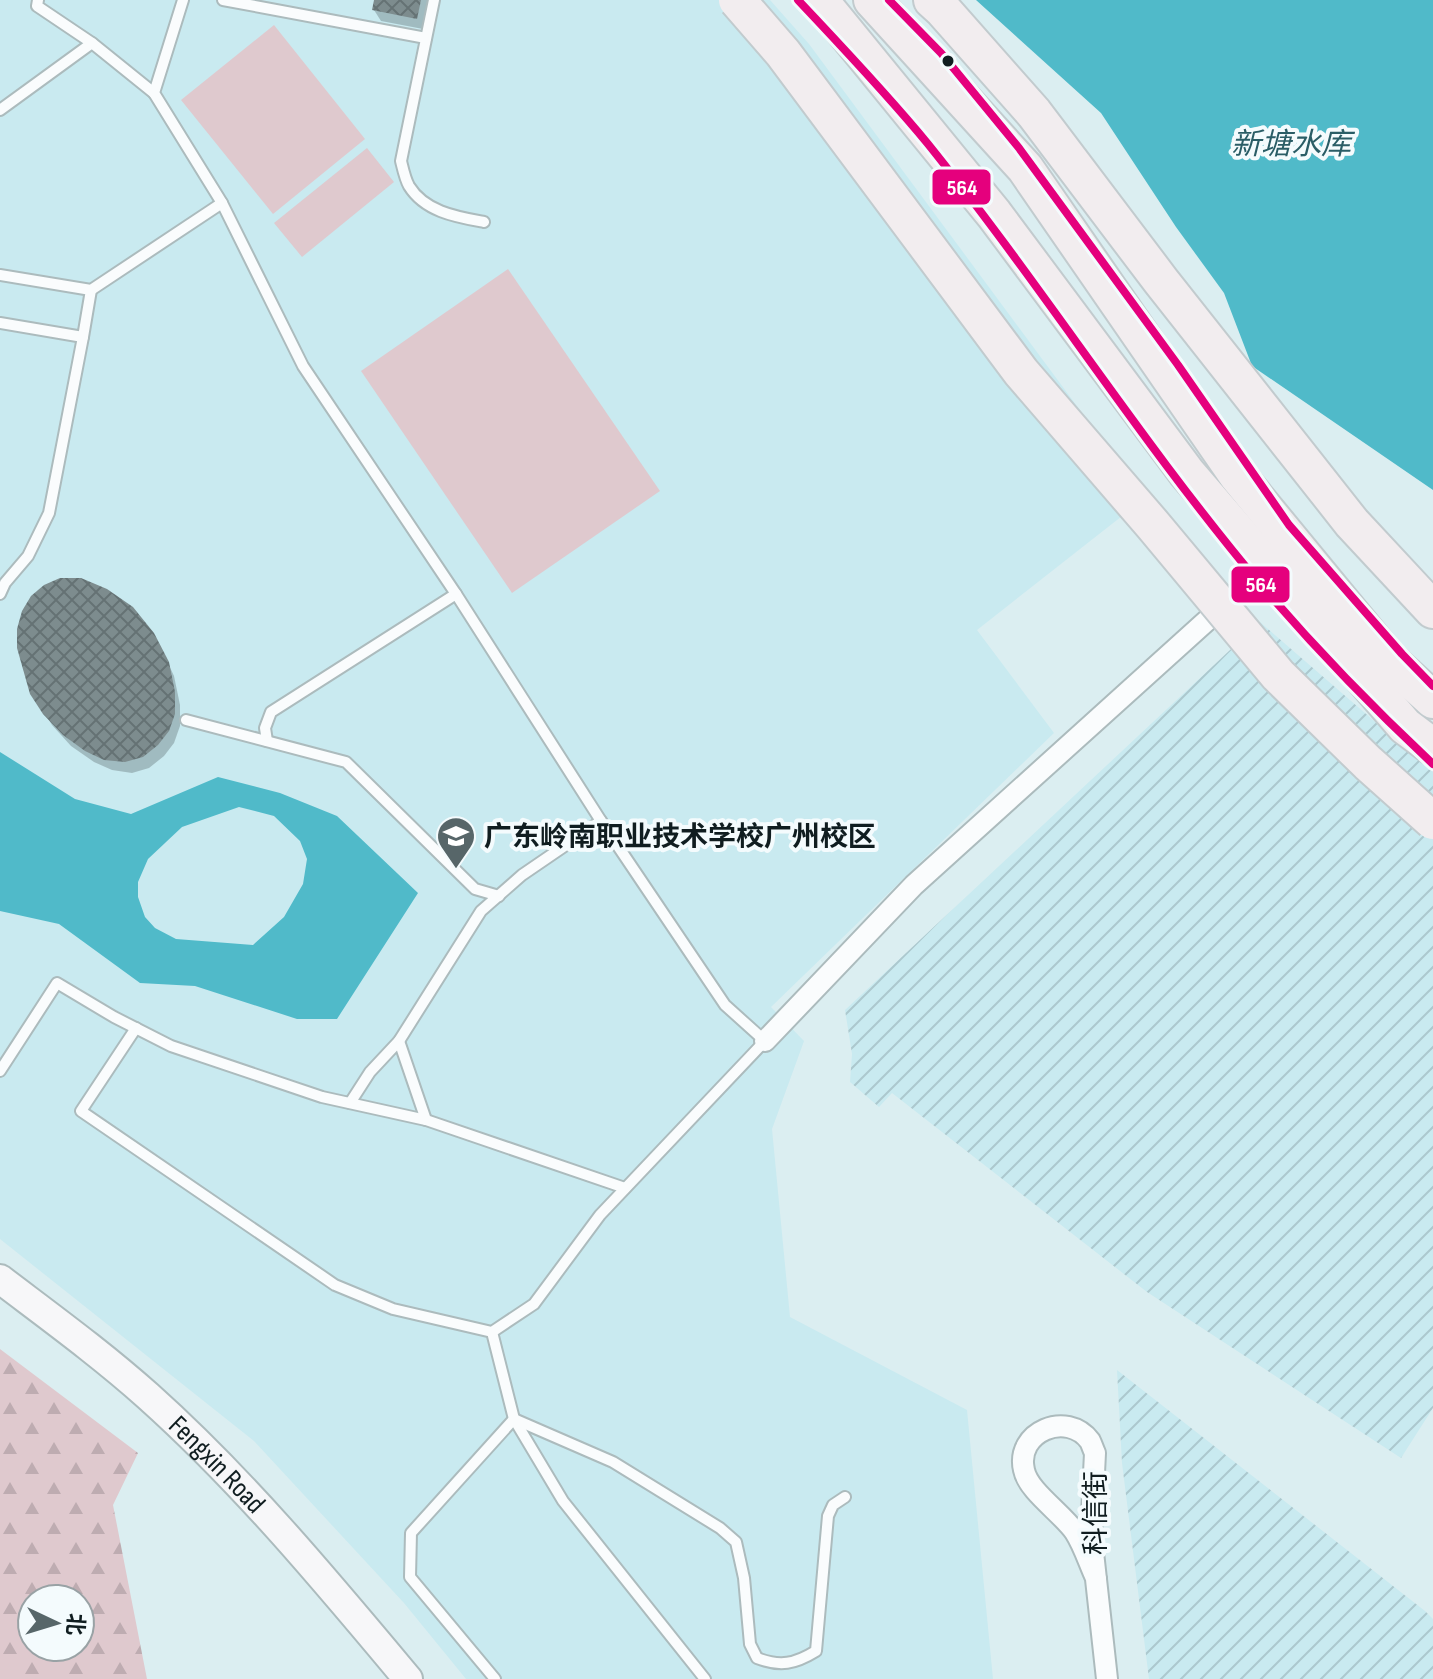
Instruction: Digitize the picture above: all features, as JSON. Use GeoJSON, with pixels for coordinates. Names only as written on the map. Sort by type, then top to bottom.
{"type":"FeatureCollection","features":[{"type":"Feature","properties":{"kind":"highway"},"geometry":{"type":"LineString","coordinates":[[737,0],[783,53],[1021,372],[1278,675],[1433,821]]}},
{"type":"Feature","properties":{"kind":"highway"},"geometry":{"type":"LineString","coordinates":[[817,0],[994,214],[1187,473],[1405,726],[1433,747]]}},
{"type":"Feature","properties":{"kind":"highway"},"geometry":{"type":"LineString","coordinates":[[872,0],[1025,168],[1237,475],[1389,660],[1433,700]]}},
{"type":"Feature","properties":{"kind":"highway"},"geometry":{"type":"LineString","coordinates":[[932,0],[1034,113],[1161,281],[1352,523],[1433,610]]}},
{"type":"Feature","properties":{"kind":"street"},"geometry":{"type":"LineString","coordinates":[[765,1041],[914,885],[1254,578]]}},
{"type":"Feature","properties":{"kind":"street","name":"Fengxin Road"},"geometry":{"type":"LineString","coordinates":[[0,1279],[109,1363],[218,1463],[330,1585],[408,1679]]}},
{"type":"Feature","properties":{"kind":"street","name":"Fengxin Road"},"geometry":{"type":"LineString","coordinates":[[0,1298],[136,1403],[221,1483],[291,1558],[390,1679]]}},
{"type":"Feature","properties":{"kind":"street","name":"科信街"},"geometry":{"type":"LineString","coordinates":[[1096,1578],[1075,1533],[1026,1478],[1022,1466],[1023,1452],[1028,1442],[1045,1429],[1068,1427],[1078,1431],[1089,1441],[1095,1453],[1091,1534],[1096,1578],[1107,1679]]}},
{"type":"Feature","properties":{"kind":"lane"},"geometry":{"type":"LineString","coordinates":[[38,0],[37,6],[92,43],[154,93],[222,203],[303,366],[725,1005],[765,1041],[600,1215],[534,1304],[492,1332],[393,1309],[335,1285],[81,1111],[136,1028]]}},
{"type":"Feature","properties":{"kind":"lane"},"geometry":{"type":"LineString","coordinates":[[154,93],[183,0]]}},
{"type":"Feature","properties":{"kind":"lane"},"geometry":{"type":"LineString","coordinates":[[223,0],[426,38]]}},
{"type":"Feature","properties":{"kind":"lane"},"geometry":{"type":"LineString","coordinates":[[434,0],[401,161],[410,186],[427,204],[452,216],[484,222]]}},
{"type":"Feature","properties":{"kind":"lane"},"geometry":{"type":"LineString","coordinates":[[0,110],[92,43]]}},
{"type":"Feature","properties":{"kind":"lane"},"geometry":{"type":"LineString","coordinates":[[0,275],[91,290],[222,203]]}},
{"type":"Feature","properties":{"kind":"lane"},"geometry":{"type":"LineString","coordinates":[[0,594],[3,582],[28,556],[49,513],[91,290]]}},
{"type":"Feature","properties":{"kind":"lane"},"geometry":{"type":"LineString","coordinates":[[0,323],[83,337]]}},
{"type":"Feature","properties":{"kind":"lane"},"geometry":{"type":"LineString","coordinates":[[267,741],[265,728],[271,712],[456,594]]}},
{"type":"Feature","properties":{"kind":"lane"},"geometry":{"type":"LineString","coordinates":[[186,720],[346,762],[475,889],[499,896]]}},
{"type":"Feature","properties":{"kind":"lane"},"geometry":{"type":"LineString","coordinates":[[350,1103],[370,1072],[399,1041],[481,911],[522,875],[601,821]]}},
{"type":"Feature","properties":{"kind":"lane"},"geometry":{"type":"LineString","coordinates":[[0,1071],[57,983],[171,1046],[322,1097],[426,1120],[625,1188]]}},
{"type":"Feature","properties":{"kind":"lane"},"geometry":{"type":"LineString","coordinates":[[399,1041],[426,1120]]}},
{"type":"Feature","properties":{"kind":"lane"},"geometry":{"type":"LineString","coordinates":[[492,1332],[514,1419],[563,1501],[705,1679]]}},
{"type":"Feature","properties":{"kind":"lane"},"geometry":{"type":"LineString","coordinates":[[514,1419],[613,1462],[720,1528],[736,1542],[744,1578],[750,1644],[757,1658],[774,1664],[802,1660],[816,1651],[828,1516],[833,1505],[845,1497]]}},
{"type":"Feature","properties":{"kind":"lane"},"geometry":{"type":"LineString","coordinates":[[495,1679],[410,1577],[411,1533],[514,1419]]}},
{"type":"Feature","properties":{"kind":"shaded area","name":"广东岭南职业技术学校广州校区"},"geometry":{"type":"Polygon","coordinates":[[[0,0],[770,0],[809,44],[1145,498],[977,630],[1054,733],[771,1007],[804,1041],[772,1129],[790,1317],[967,1410],[993,1679],[466,1679],[404,1603],[254,1441],[0,1239],[0,0]]]}},
{"type":"Feature","properties":{"kind":"shaded area"},"geometry":{"type":"Polygon","coordinates":[[[1260,622],[1433,772],[1433,1408],[1401,1458],[1147,1292],[892,1093],[879,1107],[850,1082],[852,1054],[845,1010],[1260,622]]]}},
{"type":"Feature","properties":{"kind":"shaded area"},"geometry":{"type":"Polygon","coordinates":[[[1117,1370],[1425,1611],[1433,1619],[1433,1679],[1149,1679],[1122,1463],[1117,1370]]]}},
{"type":"Feature","properties":{"kind":"green space"},"geometry":{"type":"Polygon","coordinates":[[[274,25],[365,139],[273,214],[181,100],[274,25]]]}},
{"type":"Feature","properties":{"kind":"green space"},"geometry":{"type":"Polygon","coordinates":[[[367,148],[394,182],[302,257],[274,223],[367,148]]]}},
{"type":"Feature","properties":{"kind":"green space"},"geometry":{"type":"Polygon","coordinates":[[[508,269],[660,491],[512,593],[361,371],[508,269]]]}},
{"type":"Feature","properties":{"kind":"green space"},"geometry":{"type":"Polygon","coordinates":[[[0,1349],[138,1453],[113,1505],[147,1679],[0,1679],[0,1349]]]}},
{"type":"Feature","properties":{"kind":"water","name":"新塘水库"},"geometry":{"type":"Polygon","coordinates":[[[976,0],[1433,0],[1433,490],[1252,366],[1224,293],[1101,113],[976,0]]]}},
{"type":"Feature","properties":{"kind":"water"},"geometry":{"type":"Polygon","coordinates":[[[0,752],[75,799],[131,814],[218,777],[280,793],[337,816],[418,893],[337,1019],[297,1019],[195,986],[140,983],[59,924],[0,911],[0,752]],[[239,807],[182,827],[148,859],[138,882],[138,897],[145,917],[155,928],[176,939],[253,945],[284,917],[303,884],[307,859],[300,841],[274,816],[239,807]]]}},
{"type":"Feature","properties":{"kind":"building"},"geometry":{"type":"Polygon","coordinates":[[[374,0],[421,0],[417,19],[372,10],[374,0]]]}},
{"type":"Feature","properties":{"kind":"building"},"geometry":{"type":"Polygon","coordinates":[[[60,578],[81,578],[107,589],[133,607],[154,633],[169,662],[175,692],[175,714],[169,731],[143,757],[125,762],[104,760],[85,751],[63,735],[43,714],[30,694],[17,648],[17,629],[22,611],[31,596],[44,585],[60,578]]]}},
{"type":"Feature","properties":{"kind":"transit line","name":"564"},"geometry":{"type":"LineString","coordinates":[[798,0],[928,144],[1012,253],[1175,477],[1261,585],[1344,677],[1433,764]]}},
{"type":"Feature","properties":{"kind":"transit line","name":"564"},"geometry":{"type":"LineString","coordinates":[[889,0],[941,53],[1019,148],[1178,365],[1289,525],[1433,686]]}},
{"type":"Feature","properties":{"kind":"place","name":"广东岭南职业技术学校广州校区"},"geometry":{"type":"Point","coordinates":[456,870]}}]}
